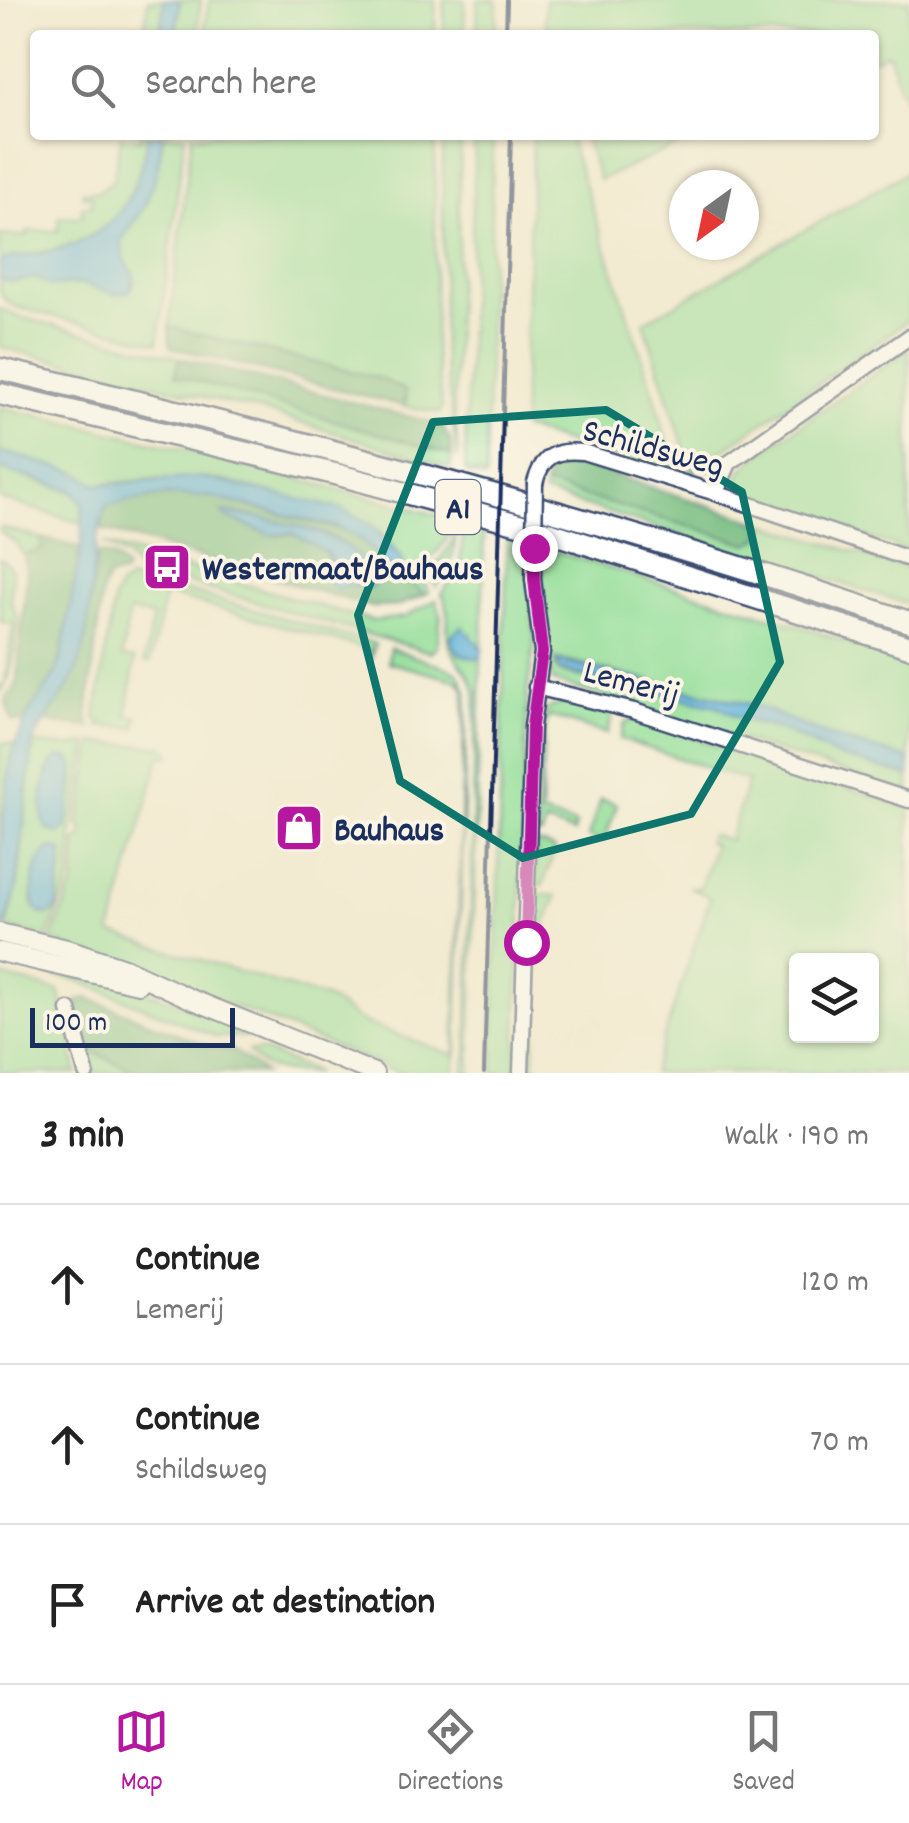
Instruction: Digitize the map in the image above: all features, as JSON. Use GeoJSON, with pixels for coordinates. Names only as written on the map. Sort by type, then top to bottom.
{"type":"FeatureCollection","features":[{"type":"Feature","properties":{"kind":"highway","name":"A1"},"geometry":{"type":"LineString","coordinates":[[0,369],[450,480],[909,622]]}},
{"type":"Feature","properties":{"kind":"highway","name":"A1"},"geometry":{"type":"LineString","coordinates":[[0,394],[338,475],[534,528],[909,647]]}},
{"type":"Feature","properties":{"kind":"main road"},"geometry":{"type":"LineString","coordinates":[[5,934],[101,959],[374,1073]]}},
{"type":"Feature","properties":{"kind":"main road"},"geometry":{"type":"LineString","coordinates":[[0,952],[191,999]]}},
{"type":"Feature","properties":{"kind":"street"},"geometry":{"type":"LineString","coordinates":[[716,492],[730,463],[909,337]]}},
{"type":"Feature","properties":{"kind":"street","name":"Schildsweg"},"geometry":{"type":"LineString","coordinates":[[536,686],[542,634],[534,579],[535,483],[547,458],[566,450],[716,492],[909,559]]}},
{"type":"Feature","properties":{"kind":"street","name":"Lemerij"},"geometry":{"type":"LineString","coordinates":[[522,1073],[536,686],[624,708],[909,800]]}},
{"type":"Feature","properties":{"kind":"street"},"geometry":{"type":"LineString","coordinates":[[69,1010],[86,1073]]}},
{"type":"Feature","properties":{"kind":"highlighted area"},"geometry":{"type":"Polygon","coordinates":[[[606,410],[742,492],[780,662],[691,814],[523,858],[400,781],[358,615],[433,422],[606,410]]]}},
{"type":"Feature","properties":{"kind":"green space"},"geometry":{"type":"Polygon","coordinates":[[[148,0],[164,0],[161,30],[145,30],[148,0]]]}},
{"type":"Feature","properties":{"kind":"green space"},"geometry":{"type":"Polygon","coordinates":[[[180,0],[201,0],[198,30],[177,30],[180,0]]]}},
{"type":"Feature","properties":{"kind":"green space"},"geometry":{"type":"Polygon","coordinates":[[[209,0],[435,0],[435,30],[205,30],[209,0]]]}},
{"type":"Feature","properties":{"kind":"green space"},"geometry":{"type":"Polygon","coordinates":[[[444,0],[465,0],[464,30],[444,30],[444,0]]]}},
{"type":"Feature","properties":{"kind":"green space"},"geometry":{"type":"Polygon","coordinates":[[[478,0],[497,0],[496,30],[477,30],[478,0]]]}},
{"type":"Feature","properties":{"kind":"green space"},"geometry":{"type":"Polygon","coordinates":[[[545,0],[909,0],[909,115],[888,53],[879,57],[879,30],[548,30],[545,0]]]}},
{"type":"Feature","properties":{"kind":"green space"},"geometry":{"type":"Polygon","coordinates":[[[120,140],[147,140],[132,191],[105,226],[65,247],[0,263],[0,235],[58,231],[59,216],[82,217],[82,206],[92,205],[92,196],[83,196],[83,192],[99,191],[113,181],[120,140]]]}},
{"type":"Feature","properties":{"kind":"green space"},"geometry":{"type":"Polygon","coordinates":[[[162,140],[184,140],[158,343],[16,307],[4,299],[0,279],[36,278],[51,286],[82,284],[116,294],[130,291],[135,281],[121,251],[121,240],[139,216],[158,164],[162,140]]]}},
{"type":"Feature","properties":{"kind":"green space"},"geometry":{"type":"Polygon","coordinates":[[[191,140],[435,140],[435,349],[440,413],[404,406],[407,399],[382,379],[169,327],[191,140]]]}},
{"type":"Feature","properties":{"kind":"green space"},"geometry":{"type":"Polygon","coordinates":[[[443,140],[461,140],[454,403],[458,459],[443,350],[443,140]]]}},
{"type":"Feature","properties":{"kind":"green space"},"geometry":{"type":"Polygon","coordinates":[[[475,140],[493,140],[486,478],[466,472],[475,140]]]}},
{"type":"Feature","properties":{"kind":"green space"},"geometry":{"type":"Polygon","coordinates":[[[533,140],[570,140],[654,393],[675,471],[672,476],[522,428],[533,140]]]}},
{"type":"Feature","properties":{"kind":"green space"},"geometry":{"type":"Polygon","coordinates":[[[586,140],[690,140],[599,180],[586,140]]]}},
{"type":"Feature","properties":{"kind":"green space"},"geometry":{"type":"Polygon","coordinates":[[[909,171],[909,320],[692,472],[644,322],[759,260],[759,256],[909,171]]]}},
{"type":"Feature","properties":{"kind":"green space"},"geometry":{"type":"Polygon","coordinates":[[[0,308],[16,316],[180,358],[176,375],[452,455],[450,468],[270,413],[0,347],[0,308]]]}},
{"type":"Feature","properties":{"kind":"green space"},"geometry":{"type":"Polygon","coordinates":[[[169,327],[382,379],[406,391],[404,406],[170,347],[169,327]]]}},
{"type":"Feature","properties":{"kind":"green space"},"geometry":{"type":"Polygon","coordinates":[[[909,349],[909,551],[744,493],[739,483],[740,472],[760,453],[909,349]]]}},
{"type":"Feature","properties":{"kind":"green space"},"geometry":{"type":"Polygon","coordinates":[[[180,358],[442,425],[452,455],[175,375],[180,358]]]}},
{"type":"Feature","properties":{"kind":"green space"},"geometry":{"type":"Polygon","coordinates":[[[0,407],[184,449],[449,518],[445,543],[428,560],[422,573],[429,592],[424,595],[399,569],[402,559],[379,531],[350,513],[221,480],[151,479],[98,485],[78,473],[0,451],[0,407]]]}},
{"type":"Feature","properties":{"kind":"green space"},"geometry":{"type":"Polygon","coordinates":[[[577,465],[768,525],[749,544],[544,485],[549,472],[577,465]]]}},
{"type":"Feature","properties":{"kind":"green space"},"geometry":{"type":"Polygon","coordinates":[[[0,469],[75,493],[83,504],[82,523],[0,499],[0,469]]]}},
{"type":"Feature","properties":{"kind":"green space"},"geometry":{"type":"Polygon","coordinates":[[[544,485],[758,539],[768,525],[909,569],[909,604],[544,493],[544,485]]]}},
{"type":"Feature","properties":{"kind":"green space"},"geometry":{"type":"Polygon","coordinates":[[[182,494],[211,497],[346,531],[392,570],[399,569],[424,595],[398,606],[373,607],[101,529],[105,509],[112,502],[182,494]],[[223,512],[226,517],[261,532],[297,534],[313,541],[329,559],[331,583],[366,589],[374,574],[349,548],[328,536],[283,522],[223,512]]]}},
{"type":"Feature","properties":{"kind":"green space"},"geometry":{"type":"Polygon","coordinates":[[[464,522],[484,528],[482,649],[474,644],[471,634],[455,648],[459,654],[481,659],[470,1073],[463,1073],[467,1054],[476,696],[472,680],[449,644],[447,606],[442,594],[460,566],[464,522]]]}},
{"type":"Feature","properties":{"kind":"green space"},"geometry":{"type":"Polygon","coordinates":[[[0,527],[40,538],[44,549],[24,555],[16,543],[0,532],[0,527]]]}},
{"type":"Feature","properties":{"kind":"green space"},"geometry":{"type":"Polygon","coordinates":[[[455,531],[451,560],[436,586],[431,571],[451,545],[455,531]]]}},
{"type":"Feature","properties":{"kind":"green space"},"geometry":{"type":"Polygon","coordinates":[[[507,537],[526,543],[535,640],[527,693],[516,1073],[493,1073],[507,537]]]}},
{"type":"Feature","properties":{"kind":"green space"},"geometry":{"type":"Polygon","coordinates":[[[40,538],[81,548],[58,669],[24,722],[12,721],[5,699],[14,690],[17,679],[27,575],[24,555],[43,549],[40,538]]]}},
{"type":"Feature","properties":{"kind":"green space"},"geometry":{"type":"Polygon","coordinates":[[[103,544],[373,621],[405,617],[436,600],[441,614],[437,646],[430,652],[168,577],[138,572],[127,557],[103,544]]]}},
{"type":"Feature","properties":{"kind":"green space"},"geometry":{"type":"Polygon","coordinates":[[[541,547],[909,663],[909,759],[827,736],[758,706],[557,659],[555,666],[560,672],[717,706],[836,756],[909,776],[909,793],[553,681],[546,662],[541,547]]]}},
{"type":"Feature","properties":{"kind":"green space"},"geometry":{"type":"Polygon","coordinates":[[[98,553],[115,558],[126,570],[124,574],[108,577],[102,592],[87,717],[90,727],[44,722],[79,663],[98,553]]]}},
{"type":"Feature","properties":{"kind":"green space"},"geometry":{"type":"Polygon","coordinates":[[[0,558],[12,571],[11,601],[18,622],[5,685],[13,624],[0,622],[0,558]]]}},
{"type":"Feature","properties":{"kind":"green space"},"geometry":{"type":"Polygon","coordinates":[[[130,580],[166,585],[375,644],[370,661],[370,650],[165,594],[150,663],[144,662],[153,616],[129,612],[122,657],[135,659],[127,715],[138,717],[135,728],[99,726],[95,719],[114,598],[119,587],[130,580]]]}},
{"type":"Feature","properties":{"kind":"green space"},"geometry":{"type":"Polygon","coordinates":[[[390,648],[455,671],[467,694],[457,1052],[453,1073],[400,1073],[246,1011],[51,941],[74,882],[76,840],[82,838],[83,829],[78,825],[93,743],[163,746],[170,757],[160,756],[111,933],[328,999],[364,1023],[454,1055],[465,691],[459,681],[388,662],[390,648]]]}},
{"type":"Feature","properties":{"kind":"green space"},"geometry":{"type":"Polygon","coordinates":[[[565,702],[607,711],[612,718],[607,734],[549,716],[544,733],[541,814],[576,825],[574,833],[546,823],[542,835],[537,835],[540,721],[549,708],[565,702]]]}},
{"type":"Feature","properties":{"kind":"green space"},"geometry":{"type":"Polygon","coordinates":[[[636,719],[909,808],[909,1073],[652,1073],[710,898],[689,887],[700,888],[714,845],[708,842],[711,835],[729,840],[748,781],[620,739],[625,723],[636,719]]]}},
{"type":"Feature","properties":{"kind":"green space"},"geometry":{"type":"Polygon","coordinates":[[[0,743],[16,744],[10,758],[0,847],[0,743]]]}},
{"type":"Feature","properties":{"kind":"green space"},"geometry":{"type":"Polygon","coordinates":[[[88,743],[72,833],[70,880],[47,939],[7,927],[18,883],[33,744],[88,743]],[[58,757],[45,781],[42,803],[48,830],[59,833],[67,827],[75,767],[69,758],[58,757]],[[54,848],[38,863],[34,878],[32,902],[42,914],[48,915],[57,907],[63,856],[61,850],[54,848]]]}},
{"type":"Feature","properties":{"kind":"green space"},"geometry":{"type":"Polygon","coordinates":[[[601,799],[617,804],[604,842],[588,837],[601,799]]]}},
{"type":"Feature","properties":{"kind":"green space"},"geometry":{"type":"Polygon","coordinates":[[[536,843],[555,849],[543,885],[535,885],[536,843]]]}},
{"type":"Feature","properties":{"kind":"green space"},"geometry":{"type":"Polygon","coordinates":[[[535,894],[557,896],[543,931],[534,926],[535,894]]]}},
{"type":"Feature","properties":{"kind":"green space"},"geometry":{"type":"Polygon","coordinates":[[[538,951],[534,1066],[555,1073],[531,1073],[529,1068],[533,956],[538,951]]]}},
{"type":"Feature","properties":{"kind":"green space"},"geometry":{"type":"Polygon","coordinates":[[[47,965],[128,985],[257,1036],[217,1037],[77,980],[45,974],[47,965]]]}},
{"type":"Feature","properties":{"kind":"green space"},"geometry":{"type":"Polygon","coordinates":[[[0,976],[59,991],[77,1073],[0,1073],[0,976]]]}},
{"type":"Feature","properties":{"kind":"green space"},"geometry":{"type":"Polygon","coordinates":[[[88,998],[208,1046],[234,1051],[264,1073],[139,1073],[84,1048],[73,1009],[79,1000],[88,998]]]}},
{"type":"Feature","properties":{"kind":"green space"},"geometry":{"type":"Polygon","coordinates":[[[84,1048],[139,1073],[93,1073],[84,1048]]]}},
{"type":"Feature","properties":{"kind":"green space"},"geometry":{"type":"Polygon","coordinates":[[[248,1051],[264,1051],[316,1073],[269,1068],[248,1051]]]}},
{"type":"Feature","properties":{"kind":"water"},"geometry":{"type":"Polygon","coordinates":[[[164,0],[180,0],[177,30],[161,30],[164,0]]]}},
{"type":"Feature","properties":{"kind":"water"},"geometry":{"type":"Polygon","coordinates":[[[147,140],[162,140],[151,191],[121,240],[124,259],[134,275],[130,291],[116,294],[82,284],[51,286],[35,278],[11,282],[0,279],[0,263],[8,258],[64,247],[105,226],[132,191],[147,140]]]}},
{"type":"Feature","properties":{"kind":"water"},"geometry":{"type":"Polygon","coordinates":[[[0,451],[78,473],[98,485],[200,477],[338,508],[371,524],[403,562],[398,570],[392,570],[361,540],[337,527],[211,497],[165,495],[107,505],[97,542],[79,664],[33,744],[16,891],[0,943],[0,847],[10,758],[28,714],[61,660],[81,548],[83,504],[72,490],[0,469],[0,451]]]}},
{"type":"Feature","properties":{"kind":"water"},"geometry":{"type":"Polygon","coordinates":[[[222,512],[287,524],[330,538],[365,563],[378,581],[371,588],[352,585],[337,589],[330,583],[333,565],[328,554],[293,533],[271,535],[222,512]]]}},
{"type":"Feature","properties":{"kind":"water"},"geometry":{"type":"Polygon","coordinates":[[[462,627],[482,649],[481,659],[465,656],[454,647],[450,636],[462,627]]]}},
{"type":"Feature","properties":{"kind":"water"},"geometry":{"type":"Polygon","coordinates":[[[557,661],[758,706],[828,736],[909,759],[909,776],[836,756],[717,706],[560,670],[557,661]]]}},
{"type":"Feature","properties":{"kind":"water"},"geometry":{"type":"Polygon","coordinates":[[[58,757],[71,760],[75,768],[67,827],[59,833],[47,829],[42,802],[45,780],[58,757]]]}},
{"type":"Feature","properties":{"kind":"water"},"geometry":{"type":"Polygon","coordinates":[[[49,849],[59,849],[63,856],[57,907],[45,915],[35,909],[33,885],[39,861],[49,849]]]}},
{"type":"Feature","properties":{"kind":"railway"},"geometry":{"type":"LineString","coordinates":[[506,30],[507,0]]}},
{"type":"Feature","properties":{"kind":"railway"},"geometry":{"type":"LineString","coordinates":[[484,1073],[511,140]]}},
{"type":"Feature","properties":{"kind":"place","name":"Westermaat/Bauhaus"},"geometry":{"type":"Point","coordinates":[167,567]}},
{"type":"Feature","properties":{"kind":"place","name":"Bauhaus"},"geometry":{"type":"Point","coordinates":[299,828]}},
{"type":"Feature","properties":{"kind":"route"},"geometry":{"type":"LineString","coordinates":[[526,942],[532,726],[542,652],[534,548]]}}]}
